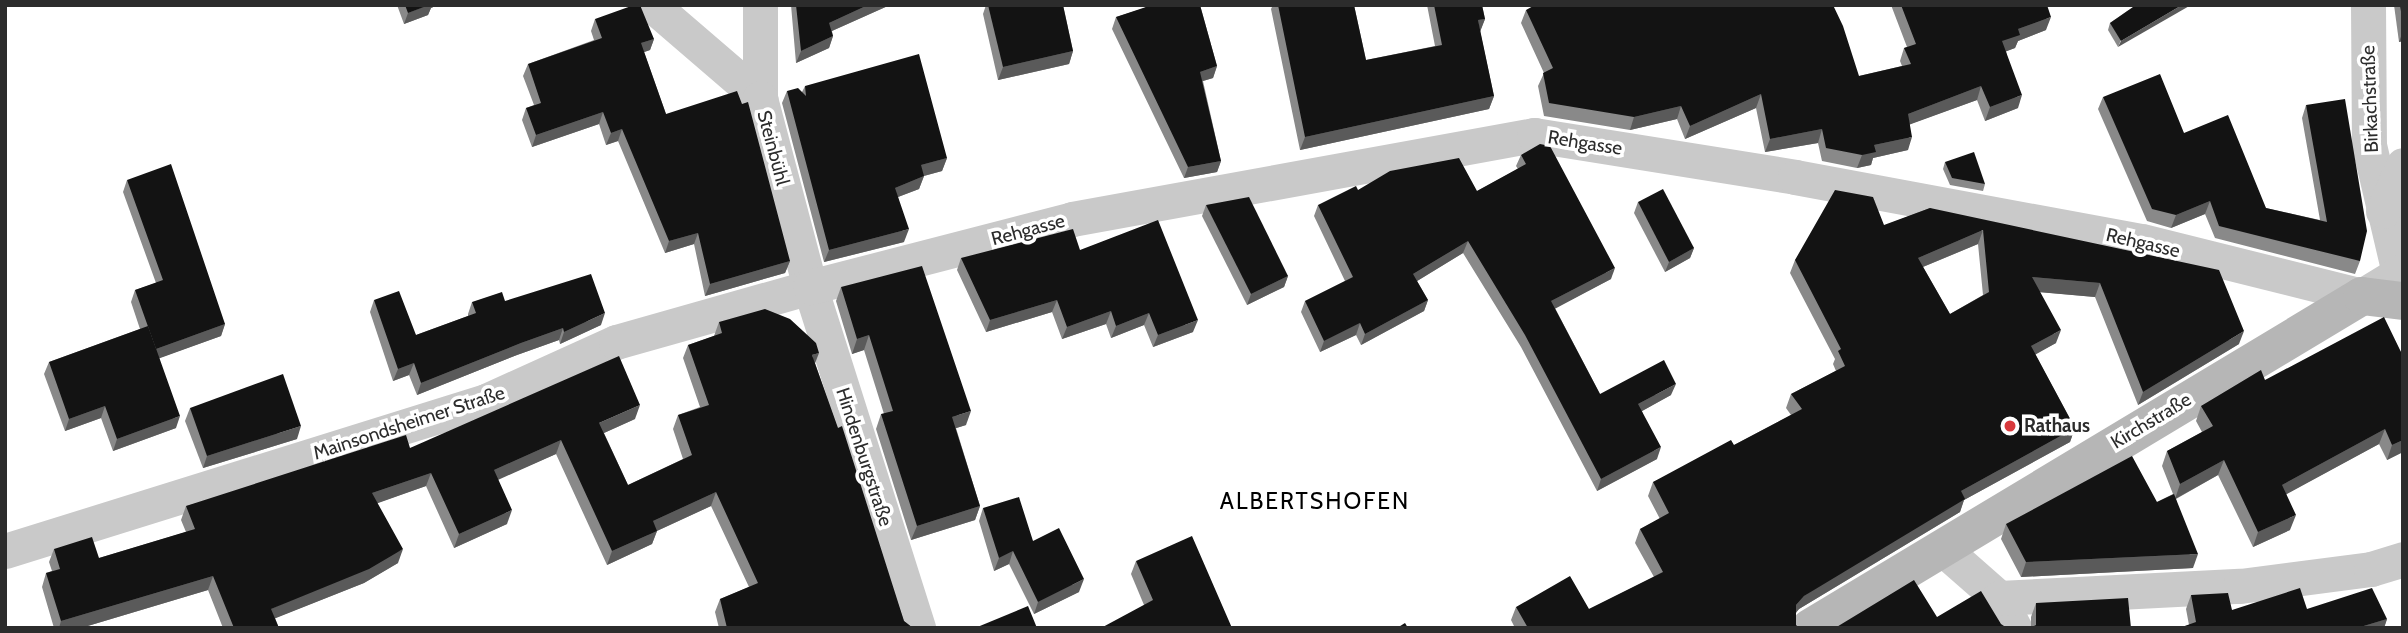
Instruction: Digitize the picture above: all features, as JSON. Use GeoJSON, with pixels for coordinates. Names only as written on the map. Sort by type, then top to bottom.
{"type":"FeatureCollection","features":[{"type":"Feature","properties":{"kind":"street"},"geometry":{"type":"LineString","coordinates":[[652,5],[760,98]]}},
{"type":"Feature","properties":{"kind":"street","name":"Steinbühl"},"geometry":{"type":"LineString","coordinates":[[760,5],[760,98],[810,287]]}},
{"type":"Feature","properties":{"kind":"street","name":"Birkachstraße"},"geometry":{"type":"LineString","coordinates":[[2368,5],[2369,145],[2402,282]]}},
{"type":"Feature","properties":{"kind":"street","name":"Rehgasse"},"geometry":{"type":"LineString","coordinates":[[810,287],[1072,219],[1534,135],[1795,177],[2142,241],[2362,296]]}},
{"type":"Feature","properties":{"kind":"street"},"geometry":{"type":"LineString","coordinates":[[2383,211],[2403,165]]}},
{"type":"Feature","properties":{"kind":"street"},"geometry":{"type":"LineString","coordinates":[[2362,296],[2402,282]]}},
{"type":"Feature","properties":{"kind":"street","name":"Mainsondsheimer Straße"},"geometry":{"type":"LineString","coordinates":[[5,551],[486,401],[616,342],[810,287]]}},
{"type":"Feature","properties":{"kind":"street","name":"Hindenburgstraße"},"geometry":{"type":"LineString","coordinates":[[810,287],[918,628]]}},
{"type":"Feature","properties":{"kind":"street","name":"Kirchstraße"},"geometry":{"type":"LineString","coordinates":[[1810,628],[2362,296]]}},
{"type":"Feature","properties":{"kind":"street"},"geometry":{"type":"LineString","coordinates":[[1942,548],[2006,613],[2371,569],[2403,559]]}},
{"type":"Feature","properties":{"kind":"building"},"geometry":{"type":"Polygon","coordinates":[[[405,5],[429,5],[408,13],[405,5]]]}},
{"type":"Feature","properties":{"kind":"building"},"geometry":{"type":"Polygon","coordinates":[[[640,5],[654,39],[641,43],[666,114],[737,91],[742,104],[748,102],[790,261],[710,284],[698,233],[669,241],[622,129],[611,133],[603,112],[536,135],[526,108],[541,103],[528,64],[602,38],[595,19],[640,5]]]}},
{"type":"Feature","properties":{"kind":"building"},"geometry":{"type":"Polygon","coordinates":[[[796,5],[868,5],[829,23],[833,36],[801,51],[796,5]]]}},
{"type":"Feature","properties":{"kind":"building"},"geometry":{"type":"Polygon","coordinates":[[[988,5],[1063,5],[1073,51],[1003,67],[988,5]]]}},
{"type":"Feature","properties":{"kind":"building"},"geometry":{"type":"Polygon","coordinates":[[[1152,5],[1200,5],[1217,66],[1200,72],[1221,161],[1188,167],[1116,17],[1152,5]]]}},
{"type":"Feature","properties":{"kind":"building"},"geometry":{"type":"Polygon","coordinates":[[[1278,5],[1354,5],[1366,60],[1442,45],[1434,5],[1482,5],[1485,19],[1478,20],[1494,96],[1305,137],[1278,5]]]}},
{"type":"Feature","properties":{"kind":"building"},"geometry":{"type":"Polygon","coordinates":[[[1535,5],[1833,5],[1843,26],[1859,76],[1911,64],[1904,48],[1916,44],[1901,5],[2047,5],[2051,17],[2018,29],[2020,35],[2002,41],[2022,95],[1990,107],[1981,86],[1908,114],[1912,137],[1874,145],[1876,152],[1862,155],[1826,148],[1822,129],[1770,139],[1761,94],[1690,126],[1681,106],[1634,117],[1549,103],[1543,73],[1553,68],[1526,10],[1535,5]]]}},
{"type":"Feature","properties":{"kind":"building"},"geometry":{"type":"Polygon","coordinates":[[[2136,5],[2182,5],[2121,41],[2110,23],[2136,5]]]}},
{"type":"Feature","properties":{"kind":"building"},"geometry":{"type":"Polygon","coordinates":[[[919,54],[947,158],[921,165],[924,176],[895,188],[909,229],[829,250],[787,91],[798,88],[806,96],[805,86],[919,54]]]}},
{"type":"Feature","properties":{"kind":"building"},"geometry":{"type":"Polygon","coordinates":[[[2160,74],[2184,133],[2228,115],[2266,208],[2327,222],[2306,105],[2345,99],[2367,231],[2360,261],[2219,226],[2210,201],[2176,215],[2152,209],[2103,97],[2160,74]]]}},
{"type":"Feature","properties":{"kind":"building"},"geometry":{"type":"Polygon","coordinates":[[[1540,144],[1550,146],[1615,268],[1551,301],[1600,394],[1664,360],[1676,384],[1638,404],[1661,447],[1601,479],[1525,335],[1468,241],[1413,274],[1428,300],[1365,334],[1360,323],[1324,341],[1305,301],[1353,277],[1318,205],[1356,186],[1358,190],[1390,171],[1459,158],[1477,191],[1526,164],[1521,155],[1540,144]]]}},
{"type":"Feature","properties":{"kind":"building"},"geometry":{"type":"Polygon","coordinates":[[[1974,152],[1985,184],[1952,178],[1945,162],[1974,152]]]}},
{"type":"Feature","properties":{"kind":"building"},"geometry":{"type":"Polygon","coordinates":[[[171,164],[225,324],[156,349],[135,290],[163,280],[127,180],[171,164]]]}},
{"type":"Feature","properties":{"kind":"building"},"geometry":{"type":"Polygon","coordinates":[[[1663,189],[1694,248],[1669,262],[1638,202],[1663,189]]]}},
{"type":"Feature","properties":{"kind":"building"},"geometry":{"type":"Polygon","coordinates":[[[1835,190],[1873,197],[1884,225],[1930,208],[2219,270],[2244,331],[2143,392],[2100,283],[2032,277],[2061,330],[2031,346],[2075,428],[1961,491],[1965,499],[1804,596],[1796,605],[1796,625],[1799,628],[1528,628],[1516,607],[1570,576],[1589,609],[1663,572],[1640,529],[1669,513],[1653,482],[1731,440],[1734,445],[1802,409],[1791,394],[1845,366],[1838,351],[1841,349],[1795,260],[1835,190]],[[1983,230],[1918,258],[1950,314],[1989,292],[1983,230]]]}},
{"type":"Feature","properties":{"kind":"building"},"geometry":{"type":"Polygon","coordinates":[[[1249,197],[1288,276],[1251,294],[1206,205],[1249,197]]]}},
{"type":"Feature","properties":{"kind":"building"},"geometry":{"type":"Polygon","coordinates":[[[1158,220],[1198,320],[1158,335],[1149,313],[1116,326],[1111,311],[1067,327],[1057,300],[990,320],[961,258],[1073,229],[1080,250],[1158,220]]]}},
{"type":"Feature","properties":{"kind":"building"},"geometry":{"type":"Polygon","coordinates":[[[922,266],[971,411],[952,417],[980,506],[917,526],[881,414],[893,411],[869,335],[857,339],[841,287],[922,266]]]}},
{"type":"Feature","properties":{"kind":"building"},"geometry":{"type":"Polygon","coordinates":[[[591,274],[605,313],[564,332],[563,328],[421,383],[414,363],[398,369],[374,300],[399,291],[416,335],[476,313],[472,302],[502,292],[505,301],[591,274]]]}},
{"type":"Feature","properties":{"kind":"building"},"geometry":{"type":"Polygon","coordinates":[[[765,309],[790,319],[816,343],[819,353],[812,355],[838,428],[842,426],[904,621],[913,628],[727,628],[720,599],[758,583],[716,492],[653,521],[657,531],[612,551],[561,440],[494,470],[512,510],[459,534],[431,473],[372,493],[403,549],[369,569],[271,609],[279,628],[234,628],[213,576],[61,621],[46,573],[60,569],[54,549],[92,537],[99,558],[195,529],[186,506],[406,435],[410,448],[619,356],[640,405],[599,423],[628,485],[692,455],[678,415],[709,405],[688,345],[722,333],[719,322],[765,309]]]}},
{"type":"Feature","properties":{"kind":"building"},"geometry":{"type":"Polygon","coordinates":[[[2384,317],[2401,352],[2403,351],[2403,440],[2392,445],[2385,429],[2282,485],[2296,515],[2258,532],[2224,460],[2180,484],[2167,451],[2213,426],[2201,406],[2261,370],[2265,380],[2384,317]]]}},
{"type":"Feature","properties":{"kind":"building"},"geometry":{"type":"Polygon","coordinates":[[[148,326],[180,416],[117,439],[105,406],[69,419],[49,362],[148,326]]]}},
{"type":"Feature","properties":{"kind":"building"},"geometry":{"type":"Polygon","coordinates":[[[283,374],[301,426],[207,456],[190,408],[283,374]]]}},
{"type":"Feature","properties":{"kind":"building"},"geometry":{"type":"Polygon","coordinates":[[[2132,456],[2157,502],[2174,494],[2198,554],[2026,562],[2006,524],[2132,456]]]}},
{"type":"Feature","properties":{"kind":"building"},"geometry":{"type":"Polygon","coordinates":[[[1019,497],[1033,541],[1059,528],[1084,579],[1038,602],[1013,551],[999,558],[983,508],[1019,497]]]}},
{"type":"Feature","properties":{"kind":"building"},"geometry":{"type":"Polygon","coordinates":[[[1192,536],[1232,628],[1101,628],[1153,600],[1136,561],[1192,536]]]}},
{"type":"Feature","properties":{"kind":"building"},"geometry":{"type":"Polygon","coordinates":[[[1914,580],[1937,617],[1981,591],[2001,624],[2007,628],[1835,628],[1914,580]]]}},
{"type":"Feature","properties":{"kind":"building"},"geometry":{"type":"Polygon","coordinates":[[[2300,588],[2307,609],[2372,588],[2387,619],[2357,628],[2179,628],[2196,622],[2191,595],[2228,593],[2232,610],[2300,588]]]}},
{"type":"Feature","properties":{"kind":"building"},"geometry":{"type":"Polygon","coordinates":[[[2128,598],[2131,628],[2030,628],[2036,625],[2036,603],[2128,598]]]}},
{"type":"Feature","properties":{"kind":"building"},"geometry":{"type":"Polygon","coordinates":[[[1028,606],[1037,628],[975,628],[1028,606]]]}},
{"type":"Feature","properties":{"kind":"place","name":"Rathaus"},"geometry":{"type":"Point","coordinates":[2010,426]}},
{"type":"Feature","properties":{"kind":"district","name":"ALBERTSHOFEN"},"geometry":{"type":"Point","coordinates":[1315,501]}}]}
